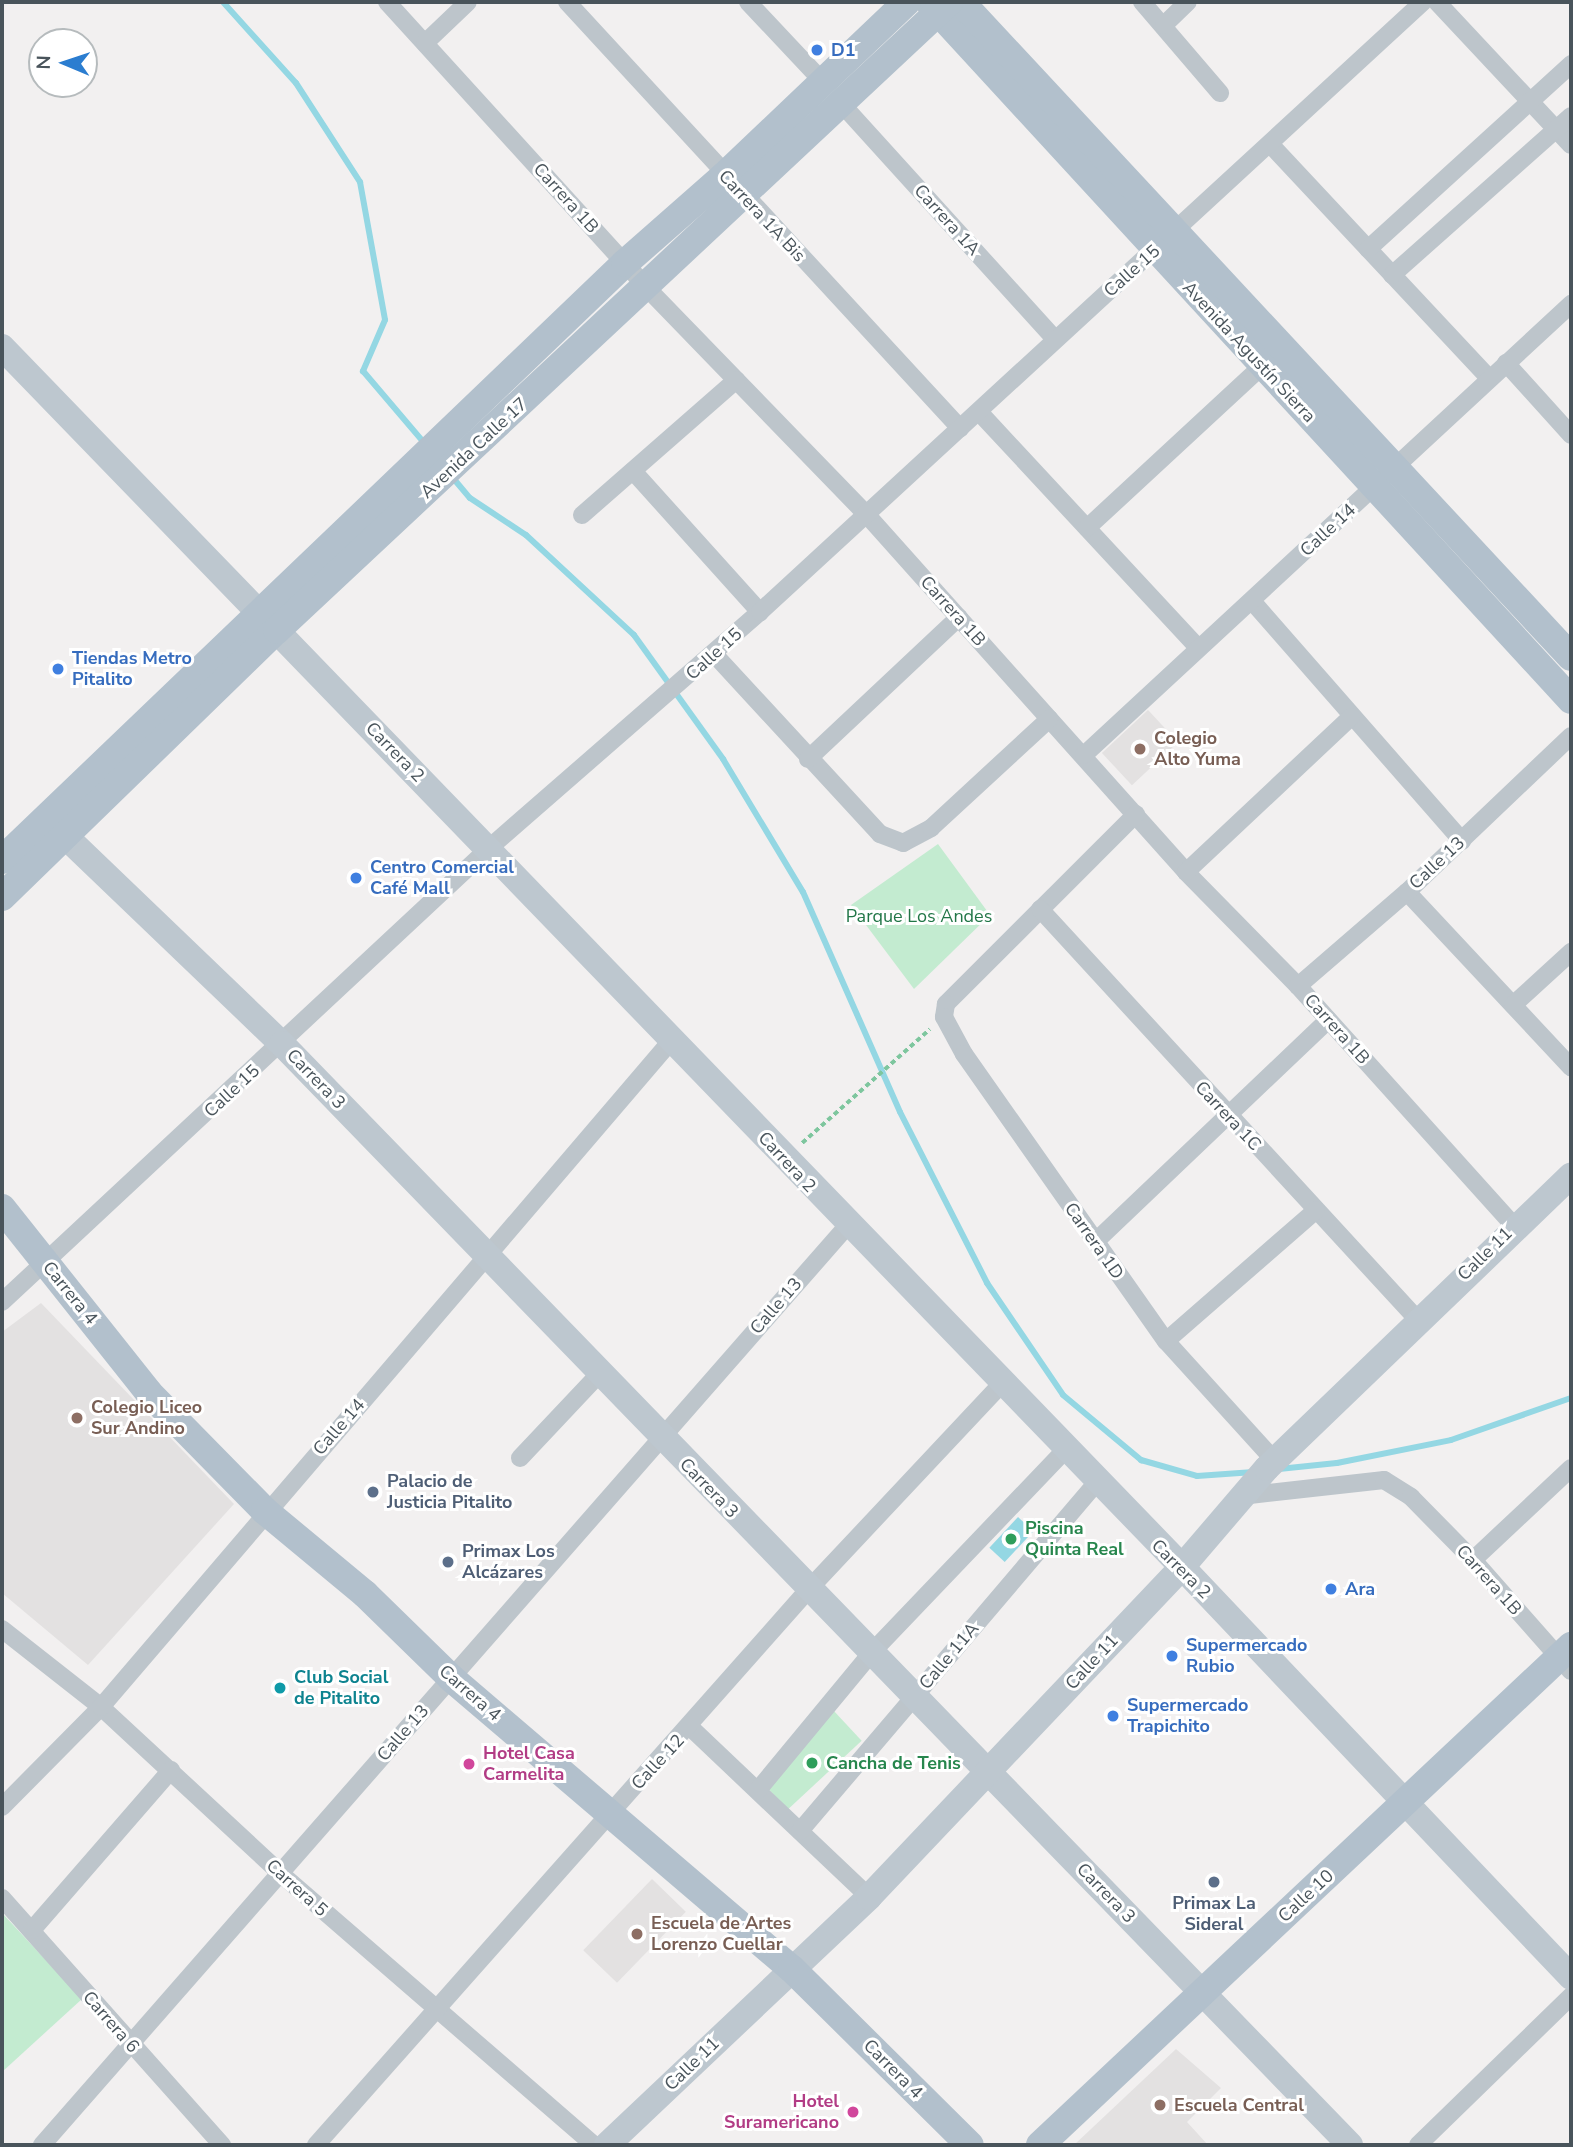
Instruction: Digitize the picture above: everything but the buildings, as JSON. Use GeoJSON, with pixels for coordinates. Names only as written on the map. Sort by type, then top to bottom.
{"type":"FeatureCollection","features":[{"type":"Feature","properties":{"kind":"main road","name":"Avenida Calle 17"},"geometry":{"type":"LineString","coordinates":[[831,92],[906,2]]}},
{"type":"Feature","properties":{"kind":"main road","name":"Avenida Calle 17"},"geometry":{"type":"LineString","coordinates":[[2,860],[267,621],[448,472],[646,287],[733,185],[831,92],[944,4]]}},
{"type":"Feature","properties":{"kind":"main road","name":"Avenida Agustín Sierra"},"geometry":{"type":"LineString","coordinates":[[944,4],[1165,242],[1395,466],[1571,657]]}},
{"type":"Feature","properties":{"kind":"main road","name":"Avenida Calle 17"},"geometry":{"type":"LineString","coordinates":[[2,897],[64,835],[429,449],[625,263],[733,185]]}},
{"type":"Feature","properties":{"kind":"main road","name":"Avenida Agustín Sierra"},"geometry":{"type":"LineString","coordinates":[[1165,242],[1262,366],[1571,700]]}},
{"type":"Feature","properties":{"kind":"main road","name":"Carrera 2"},"geometry":{"type":"LineString","coordinates":[[2,347],[488,849],[847,1226],[1182,1567],[1571,1977]]}},
{"type":"Feature","properties":{"kind":"main road","name":"Carrera 3"},"geometry":{"type":"LineString","coordinates":[[64,835],[282,1044],[488,1254],[808,1590],[874,1650],[915,1696],[1350,2145]]}},
{"type":"Feature","properties":{"kind":"main road","name":"Calle 11"},"geometry":{"type":"LineString","coordinates":[[607,2145],[869,1897],[1182,1567],[1270,1464],[1514,1226],[1571,1175]]}},
{"type":"Feature","properties":{"kind":"main road","name":"Carrera 4"},"geometry":{"type":"LineString","coordinates":[[2,1208],[149,1392],[265,1511],[365,1594],[451,1678],[792,1969],[970,2145]]}},
{"type":"Feature","properties":{"kind":"main road","name":"Calle 10"},"geometry":{"type":"LineString","coordinates":[[1040,2145],[1404,1804],[1567,1658]]}},
{"type":"Feature","properties":{"kind":"street","name":"Carrera 1B"},"geometry":{"type":"LineString","coordinates":[[387,2],[646,287],[867,515],[1186,872],[1298,986],[1514,1226]]}},
{"type":"Feature","properties":{"kind":"street"},"geometry":{"type":"LineString","coordinates":[[425,43],[468,2]]}},
{"type":"Feature","properties":{"kind":"street","name":"Carrera 1A Bis"},"geometry":{"type":"LineString","coordinates":[[568,2],[733,185],[960,428]]}},
{"type":"Feature","properties":{"kind":"street","name":"Carrera 1A"},"geometry":{"type":"LineString","coordinates":[[748,2],[1055,340]]}},
{"type":"Feature","properties":{"kind":"street"},"geometry":{"type":"LineString","coordinates":[[1142,2],[1220,93]]}},
{"type":"Feature","properties":{"kind":"street"},"geometry":{"type":"LineString","coordinates":[[1164,25],[1188,2]]}},
{"type":"Feature","properties":{"kind":"street","name":"Calle 15"},"geometry":{"type":"LineString","coordinates":[[2,1301],[47,1264],[488,849],[681,684],[960,428],[980,413],[1055,340],[1165,242],[1423,2]]}},
{"type":"Feature","properties":{"kind":"street"},"geometry":{"type":"LineString","coordinates":[[1437,2],[1571,145]]}},
{"type":"Feature","properties":{"kind":"street"},"geometry":{"type":"LineString","coordinates":[[1368,249],[1571,64]]}},
{"type":"Feature","properties":{"kind":"street"},"geometry":{"type":"LineString","coordinates":[[1392,275],[1571,116]]}},
{"type":"Feature","properties":{"kind":"street"},"geometry":{"type":"LineString","coordinates":[[1270,144],[1489,378]]}},
{"type":"Feature","properties":{"kind":"street","name":"Calle 14"},"geometry":{"type":"LineString","coordinates":[[1084,755],[1571,304]]}},
{"type":"Feature","properties":{"kind":"street"},"geometry":{"type":"LineString","coordinates":[[1506,363],[1571,435]]}},
{"type":"Feature","properties":{"kind":"street"},"geometry":{"type":"LineString","coordinates":[[1087,528],[1262,366]]}},
{"type":"Feature","properties":{"kind":"street"},"geometry":{"type":"LineString","coordinates":[[582,515],[736,380]]}},
{"type":"Feature","properties":{"kind":"street"},"geometry":{"type":"LineString","coordinates":[[980,413],[1198,648]]}},
{"type":"Feature","properties":{"kind":"street"},"geometry":{"type":"LineString","coordinates":[[633,471],[760,612]]}},
{"type":"Feature","properties":{"kind":"street"},"geometry":{"type":"LineString","coordinates":[[1252,601],[1462,841]]}},
{"type":"Feature","properties":{"kind":"street"},"geometry":{"type":"LineString","coordinates":[[808,759],[959,617]]}},
{"type":"Feature","properties":{"kind":"street"},"geometry":{"type":"LineString","coordinates":[[714,654],[880,834],[903,843],[931,828],[1049,719]]}},
{"type":"Feature","properties":{"kind":"street"},"geometry":{"type":"LineString","coordinates":[[1186,872],[1351,717]]}},
{"type":"Feature","properties":{"kind":"street","name":"Calle 13"},"geometry":{"type":"LineString","coordinates":[[1298,986],[1407,892],[1571,736]]}},
{"type":"Feature","properties":{"kind":"street"},"geometry":{"type":"LineString","coordinates":[[945,1010],[1040,909],[1136,814]]}},
{"type":"Feature","properties":{"kind":"street"},"geometry":{"type":"LineString","coordinates":[[1407,892],[1571,1068]]}},
{"type":"Feature","properties":{"kind":"street","name":"Carrera 1C"},"geometry":{"type":"LineString","coordinates":[[1040,909],[1226,1115],[1418,1320]]}},
{"type":"Feature","properties":{"kind":"street"},"geometry":{"type":"LineString","coordinates":[[1513,1005],[1571,952]]}},
{"type":"Feature","properties":{"kind":"street","name":"Carrera 1D"},"geometry":{"type":"LineString","coordinates":[[945,1010],[964,1054],[1095,1242],[1167,1341],[1270,1464]]}},
{"type":"Feature","properties":{"kind":"street"},"geometry":{"type":"LineString","coordinates":[[1095,1242],[1328,1020]]}},
{"type":"Feature","properties":{"kind":"street","name":"Calle 14"},"geometry":{"type":"LineString","coordinates":[[2,1807],[102,1707],[265,1511],[671,1041]]}},
{"type":"Feature","properties":{"kind":"street"},"geometry":{"type":"LineString","coordinates":[[1167,1341],[1316,1210]]}},
{"type":"Feature","properties":{"kind":"street","name":"Calle 13"},"geometry":{"type":"LineString","coordinates":[[52,2142],[130,2045],[847,1226]]}},
{"type":"Feature","properties":{"kind":"street"},"geometry":{"type":"LineString","coordinates":[[520,1458],[601,1372]]}},
{"type":"Feature","properties":{"kind":"street","name":"Calle 12"},"geometry":{"type":"LineString","coordinates":[[316,2145],[439,2011],[808,1590],[1003,1382]]}},
{"type":"Feature","properties":{"kind":"street"},"geometry":{"type":"LineString","coordinates":[[758,1790],[874,1650],[1065,1450]]}},
{"type":"Feature","properties":{"kind":"street"},"geometry":{"type":"LineString","coordinates":[[1473,1560],[1571,1468]]}},
{"type":"Feature","properties":{"kind":"street","name":"Carrera 1B"},"geometry":{"type":"LineString","coordinates":[[1244,1492],[1384,1480],[1411,1497],[1567,1658]]}},
{"type":"Feature","properties":{"kind":"street","name":"Calle 11A"},"geometry":{"type":"LineString","coordinates":[[800,1831],[1097,1482]]}},
{"type":"Feature","properties":{"kind":"street","name":"Carrera 5"},"geometry":{"type":"LineString","coordinates":[[4,1634],[102,1707],[280,1873],[594,2145]]}},
{"type":"Feature","properties":{"kind":"street"},"geometry":{"type":"LineString","coordinates":[[690,1727],[869,1897]]}},
{"type":"Feature","properties":{"kind":"street"},"geometry":{"type":"LineString","coordinates":[[32,1930],[171,1770]]}},
{"type":"Feature","properties":{"kind":"street","name":"Carrera 6"},"geometry":{"type":"LineString","coordinates":[[2,1898],[130,2045],[222,2145]]}},
{"type":"Feature","properties":{"kind":"street"},"geometry":{"type":"LineString","coordinates":[[1418,2145],[1571,1996]]}},
{"type":"Feature","properties":{"kind":"path"},"geometry":{"type":"LineString","coordinates":[[785,1158],[892,1065],[945,1010]]}},
{"type":"Feature","properties":{"kind":"shaded area","name":"Colegio Alto Yuma"},"geometry":{"type":"Polygon","coordinates":[[[1148,710],[1178,742],[1132,785],[1102,753],[1148,710]]]}},
{"type":"Feature","properties":{"kind":"shaded area","name":"Colegio Liceo Sur Andino"},"geometry":{"type":"Polygon","coordinates":[[[41,1303],[234,1504],[88,1665],[2,1593],[2,1332],[41,1303]]]}},
{"type":"Feature","properties":{"kind":"shaded area","name":"Escuela de Artes Lorenzo Cuellar"},"geometry":{"type":"Polygon","coordinates":[[[652,1879],[686,1912],[617,1983],[583,1950],[652,1879]]]}},
{"type":"Feature","properties":{"kind":"shaded area","name":"Escuela Central"},"geometry":{"type":"Polygon","coordinates":[[[1176,2049],[1221,2088],[1187,2122],[1208,2145],[1074,2145],[1176,2049]]]}},
{"type":"Feature","properties":{"kind":"green space","name":"Parque Los Andes"},"geometry":{"type":"Polygon","coordinates":[[[938,844],[990,915],[914,989],[851,905],[938,844]]]}},
{"type":"Feature","properties":{"kind":"green space","name":"Cancha de Tenis"},"geometry":{"type":"Polygon","coordinates":[[[833,1710],[862,1741],[788,1810],[759,1779],[833,1710]]]}},
{"type":"Feature","properties":{"kind":"green space"},"geometry":{"type":"Polygon","coordinates":[[[2,1913],[82,1999],[2,2072],[2,1913]]]}},
{"type":"Feature","properties":{"kind":"water","name":"Piscina Quinta Real"},"geometry":{"type":"Polygon","coordinates":[[[1018,1517],[1033,1531],[1005,1562],[989,1548],[1018,1517]]]}},
{"type":"Feature","properties":{"kind":"waterway"},"geometry":{"type":"LineString","coordinates":[[223,2],[296,83],[360,182],[385,320],[363,371],[426,445]]}},
{"type":"Feature","properties":{"kind":"waterway"},"geometry":{"type":"LineString","coordinates":[[453,478],[470,498],[526,535],[634,635],[723,759],[803,892],[900,1112],[987,1283],[1063,1395],[1141,1460],[1197,1476],[1254,1472]]}},
{"type":"Feature","properties":{"kind":"waterway"},"geometry":{"type":"LineString","coordinates":[[1279,1469],[1337,1463],[1451,1440],[1571,1398]]}},
{"type":"Feature","properties":{"kind":"place","name":"D1"},"geometry":{"type":"Point","coordinates":[817,50]}},
{"type":"Feature","properties":{"kind":"place","name":"Tiendas Metro Pitalito"},"geometry":{"type":"Point","coordinates":[58,669]}},
{"type":"Feature","properties":{"kind":"place","name":"Colegio Alto Yuma"},"geometry":{"type":"Point","coordinates":[1140,749]}},
{"type":"Feature","properties":{"kind":"place","name":"Centro Comercial Café Mall"},"geometry":{"type":"Point","coordinates":[356,878]}},
{"type":"Feature","properties":{"kind":"place","name":"Colegio Liceo Sur Andino"},"geometry":{"type":"Point","coordinates":[77,1418]}},
{"type":"Feature","properties":{"kind":"place","name":"Palacio de Justicia Pitalito"},"geometry":{"type":"Point","coordinates":[373,1492]}},
{"type":"Feature","properties":{"kind":"place","name":"Piscina Quinta Real"},"geometry":{"type":"Point","coordinates":[1011,1539]}},
{"type":"Feature","properties":{"kind":"place","name":"Primax Los Alcázares"},"geometry":{"type":"Point","coordinates":[448,1562]}},
{"type":"Feature","properties":{"kind":"place","name":"Ara"},"geometry":{"type":"Point","coordinates":[1331,1589]}},
{"type":"Feature","properties":{"kind":"place","name":"Supermercado Rubio"},"geometry":{"type":"Point","coordinates":[1172,1656]}},
{"type":"Feature","properties":{"kind":"place","name":"Club Social de Pitalito"},"geometry":{"type":"Point","coordinates":[280,1688]}},
{"type":"Feature","properties":{"kind":"place","name":"Supermercado Trapichito"},"geometry":{"type":"Point","coordinates":[1113,1716]}},
{"type":"Feature","properties":{"kind":"place","name":"Cancha de Tenis"},"geometry":{"type":"Point","coordinates":[812,1763]}},
{"type":"Feature","properties":{"kind":"place","name":"Hotel Casa Carmelita"},"geometry":{"type":"Point","coordinates":[469,1764]}},
{"type":"Feature","properties":{"kind":"place","name":"Primax La Sideral"},"geometry":{"type":"Point","coordinates":[1214,1882]}},
{"type":"Feature","properties":{"kind":"place","name":"Escuela de Artes Lorenzo Cuellar"},"geometry":{"type":"Point","coordinates":[637,1934]}},
{"type":"Feature","properties":{"kind":"place","name":"Escuela Central"},"geometry":{"type":"Point","coordinates":[1160,2105]}},
{"type":"Feature","properties":{"kind":"place","name":"Hotel Suramericano"},"geometry":{"type":"Point","coordinates":[853,2112]}}]}
